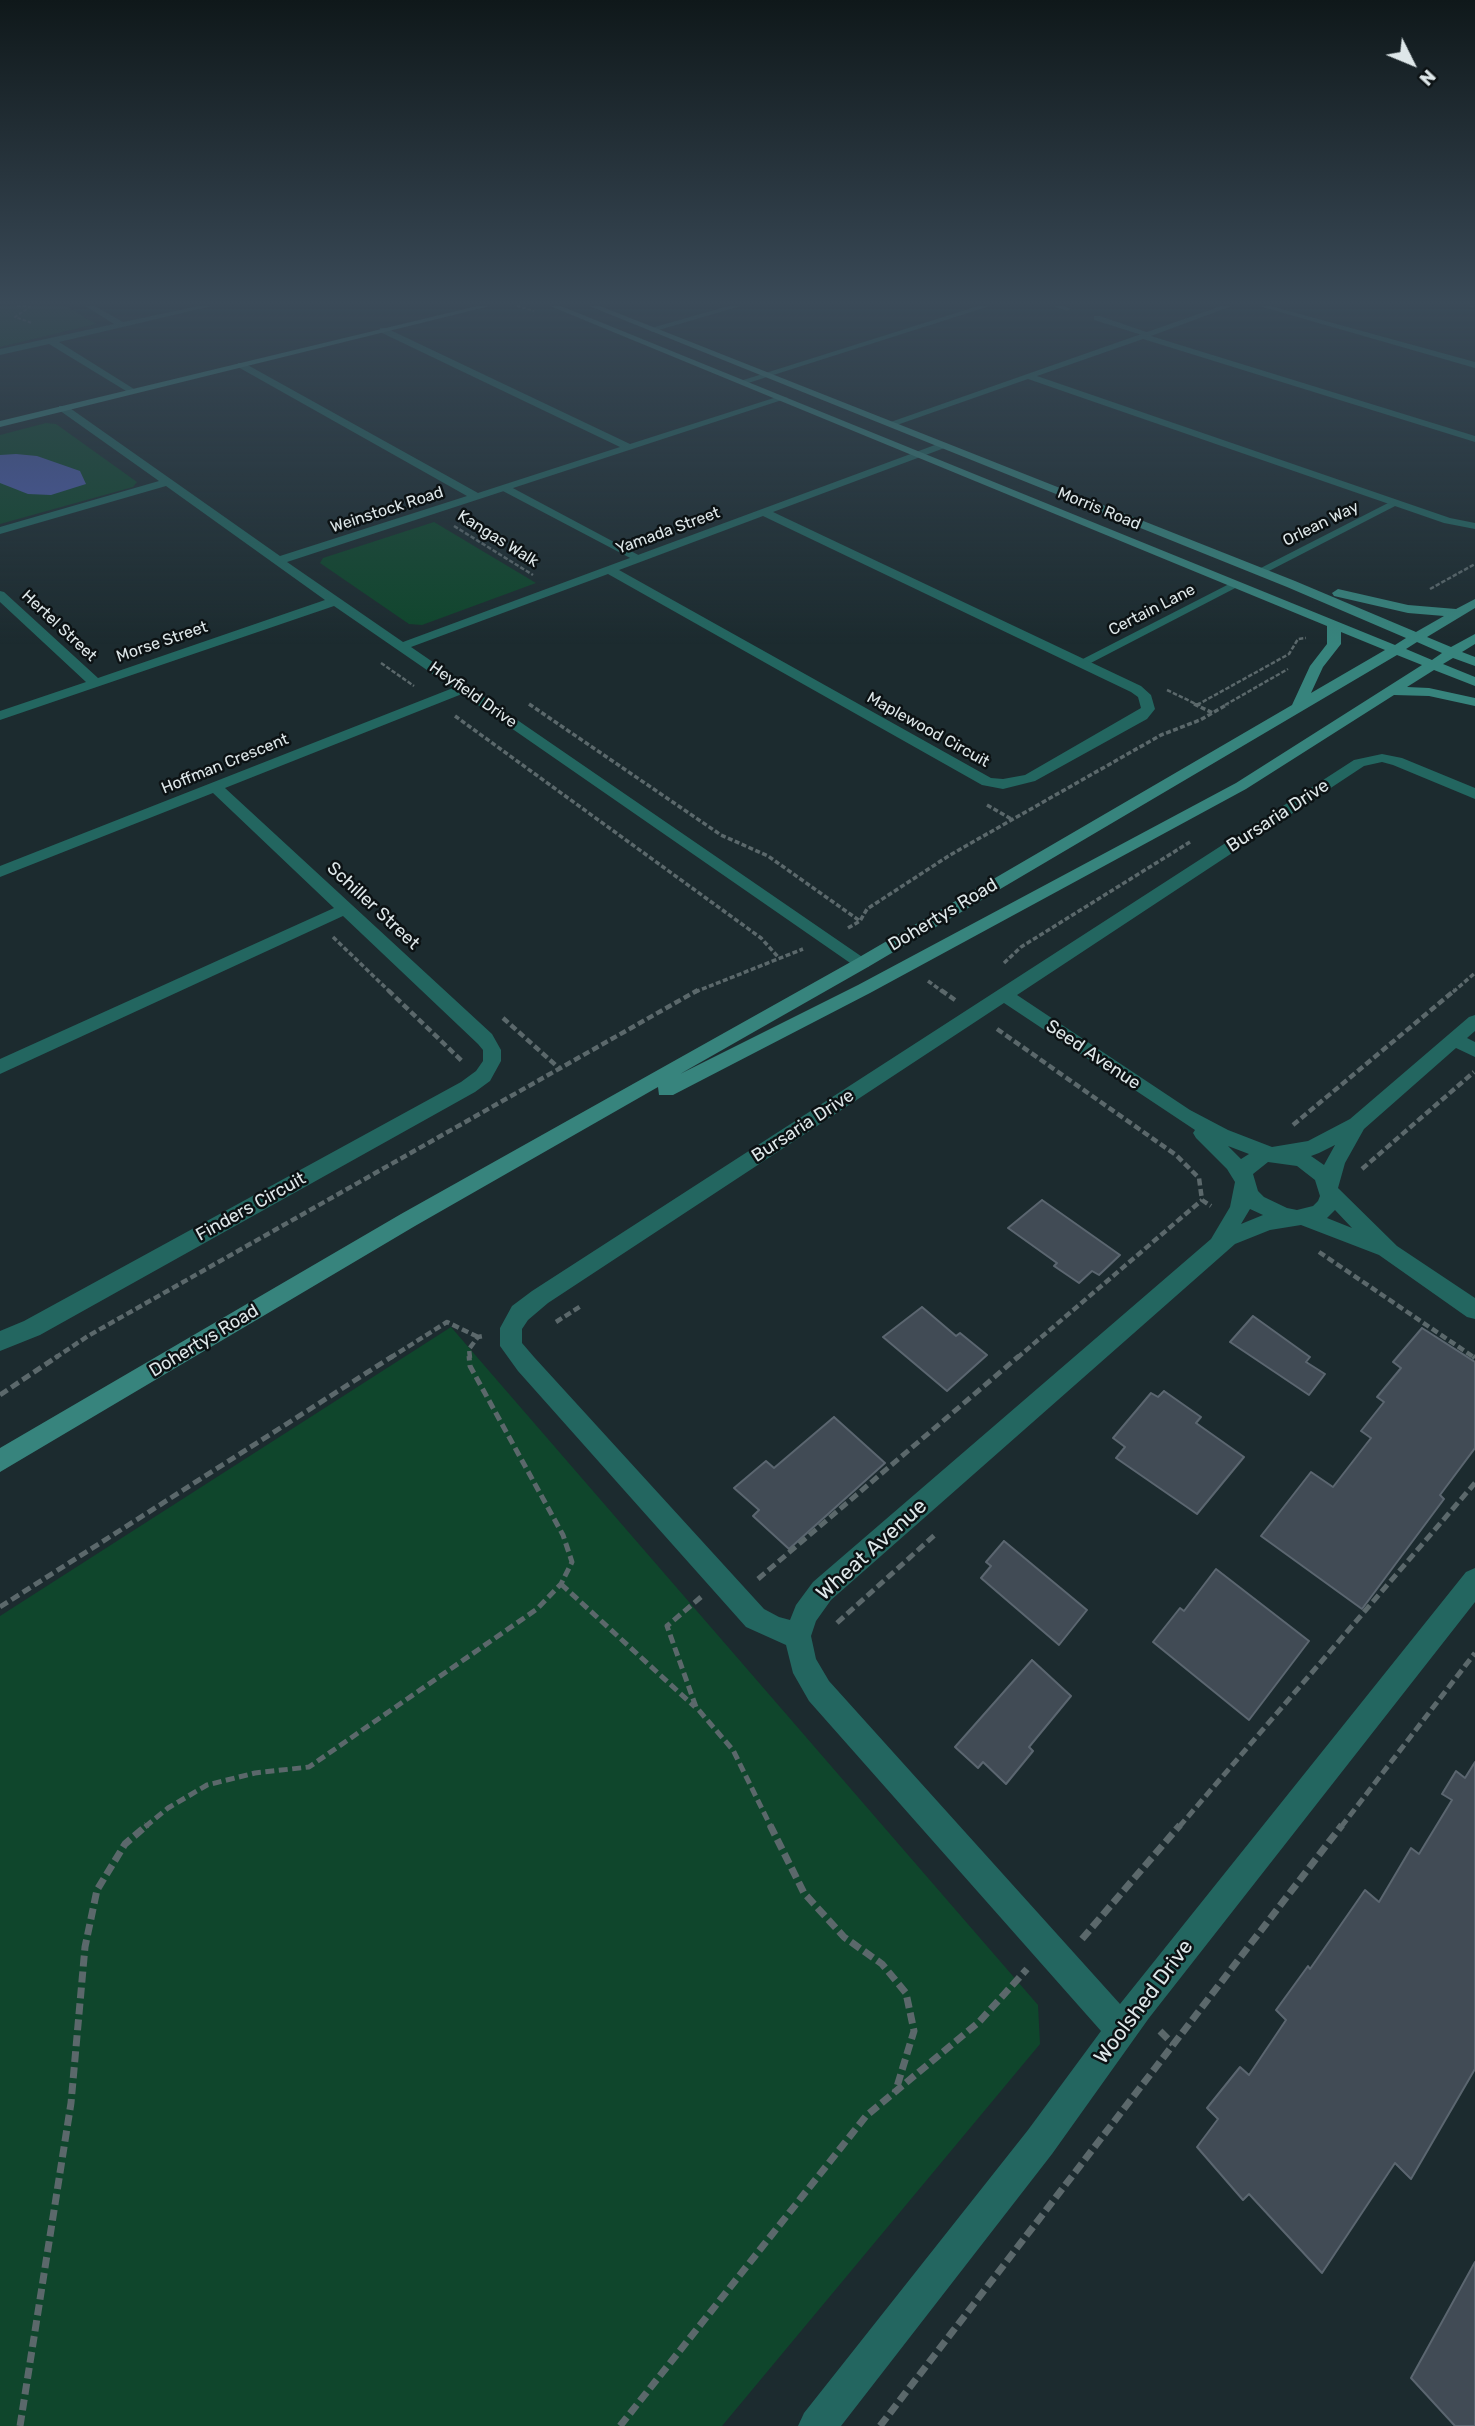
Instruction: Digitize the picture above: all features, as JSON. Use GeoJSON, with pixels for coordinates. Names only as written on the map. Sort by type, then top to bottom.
{"type":"FeatureCollection","features":[{"type":"Feature","properties":{"kind":"street"},"geometry":{"type":"LineString","coordinates":[[0,424],[19,419]]}},
{"type":"Feature","properties":{"kind":"street","name":"Heyfield Drive"},"geometry":{"type":"LineString","coordinates":[[79,419],[335,601],[884,978]]}},
{"type":"Feature","properties":{"kind":"street"},"geometry":{"type":"LineString","coordinates":[[338,419],[477,497]]}},
{"type":"Feature","properties":{"kind":"street"},"geometry":{"type":"LineString","coordinates":[[570,419],[631,448]]}},
{"type":"Feature","properties":{"kind":"street","name":"Weinstock Road"},"geometry":{"type":"LineString","coordinates":[[280,560],[719,419]]}},
{"type":"Feature","properties":{"kind":"street","name":"Morris Road"},"geometry":{"type":"LineString","coordinates":[[835,419],[1475,682]]}},
{"type":"Feature","properties":{"kind":"street","name":"Morris Road"},"geometry":{"type":"LineString","coordinates":[[878,419],[1291,584],[1475,662]]}},
{"type":"Feature","properties":{"kind":"street"},"geometry":{"type":"LineString","coordinates":[[890,424],[904,419]]}},
{"type":"Feature","properties":{"kind":"street"},"geometry":{"type":"LineString","coordinates":[[1154,419],[1448,521],[1475,526]]}},
{"type":"Feature","properties":{"kind":"street"},"geometry":{"type":"LineString","coordinates":[[1412,419],[1475,439]]}},
{"type":"Feature","properties":{"kind":"street","name":"Yamada Street"},"geometry":{"type":"LineString","coordinates":[[403,646],[943,445]]}},
{"type":"Feature","properties":{"kind":"street"},"geometry":{"type":"LineString","coordinates":[[0,531],[169,482]]}},
{"type":"Feature","properties":{"kind":"street","name":"Maplewood Circuit"},"geometry":{"type":"LineString","coordinates":[[608,569],[987,782],[1003,784],[1030,778],[1142,716],[1148,709],[1144,695],[1136,689],[764,512]]}},
{"type":"Feature","properties":{"kind":"street"},"geometry":{"type":"LineString","coordinates":[[1291,584],[1408,609],[1458,613]]}},
{"type":"Feature","properties":{"kind":"street","name":"Hertel Street"},"geometry":{"type":"LineString","coordinates":[[0,594],[95,683]]}},
{"type":"Feature","properties":{"kind":"street","name":"Morse Street"},"geometry":{"type":"LineString","coordinates":[[0,716],[335,601]]}},
{"type":"Feature","properties":{"kind":"street","name":"Dohertys Road"},"geometry":{"type":"LineString","coordinates":[[0,1461],[408,1220],[862,963],[1475,603]]}},
{"type":"Feature","properties":{"kind":"street"},"geometry":{"type":"LineString","coordinates":[[1298,706],[1317,666],[1334,644],[1335,631],[1331,621]]}},
{"type":"Feature","properties":{"kind":"street","name":"Dohertys Road"},"geometry":{"type":"LineString","coordinates":[[408,1220],[884,978],[1241,786],[1475,638]]}},
{"type":"Feature","properties":{"kind":"street","name":"Hoffman Crescent"},"geometry":{"type":"LineString","coordinates":[[0,872],[463,689]]}},
{"type":"Feature","properties":{"kind":"street"},"geometry":{"type":"LineString","coordinates":[[1392,691],[1429,692],[1475,702]]}},
{"type":"Feature","properties":{"kind":"street","name":"Bursaria Drive"},"geometry":{"type":"LineString","coordinates":[[511,1328],[520,1313],[540,1297],[1359,763],[1369,759],[1397,761],[1475,794]]}},
{"type":"Feature","properties":{"kind":"street","name":"Schiller Street"},"geometry":{"type":"LineString","coordinates":[[215,787],[485,1039],[492,1050],[492,1061]]}},
{"type":"Feature","properties":{"kind":"street"},"geometry":{"type":"LineString","coordinates":[[0,1067],[345,909]]}},
{"type":"Feature","properties":{"kind":"street","name":"Seed Avenue"},"geometry":{"type":"LineString","coordinates":[[1004,995],[1183,1115],[1221,1135],[1273,1154]]}},
{"type":"Feature","properties":{"kind":"street"},"geometry":{"type":"LineString","coordinates":[[1389,1252],[1300,1218],[1276,1213],[1258,1203],[1244,1181],[1247,1165],[1254,1159],[1273,1154],[1312,1148],[1357,1124],[1475,1021]]}},
{"type":"Feature","properties":{"kind":"street"},"geometry":{"type":"LineString","coordinates":[[1454,1039],[1475,1050]]}},
{"type":"Feature","properties":{"kind":"street","name":"Finders Circuit"},"geometry":{"type":"LineString","coordinates":[[0,1342],[32,1328],[468,1087],[484,1076],[492,1061]]}},
{"type":"Feature","properties":{"kind":"street","name":"Seed Avenue"},"geometry":{"type":"LineString","coordinates":[[1183,1115],[1213,1141],[1244,1181]]}},
{"type":"Feature","properties":{"kind":"street"},"geometry":{"type":"LineString","coordinates":[[1300,1218],[1320,1212],[1327,1205],[1329,1189],[1342,1148],[1357,1124]]}},
{"type":"Feature","properties":{"kind":"street"},"geometry":{"type":"LineString","coordinates":[[1273,1154],[1290,1155],[1315,1167],[1329,1189],[1389,1252],[1475,1310]]}},
{"type":"Feature","properties":{"kind":"street","name":"Wheat Avenue"},"geometry":{"type":"LineString","coordinates":[[1218,1246],[1240,1207],[1244,1181]]}},
{"type":"Feature","properties":{"kind":"street","name":"Wheat Avenue"},"geometry":{"type":"LineString","coordinates":[[798,1636],[805,1614],[822,1591],[1218,1246],[1245,1228],[1300,1218]]}},
{"type":"Feature","properties":{"kind":"street"},"geometry":{"type":"LineString","coordinates":[[511,1328],[511,1346],[526,1364],[755,1618],[798,1636],[803,1663],[819,1692],[1121,2029]]}},
{"type":"Feature","properties":{"kind":"street","name":"Woolshed Drive"},"geometry":{"type":"LineString","coordinates":[[817,2426],[1040,2142],[1121,2029],[1475,1581]]}},
{"type":"Feature","properties":{"kind":"lane"},"geometry":{"type":"LineString","coordinates":[[505,488],[638,558]]}},
{"type":"Feature","properties":{"kind":"lane","name":"Orlean Way"},"geometry":{"type":"LineString","coordinates":[[1259,572],[1396,503]]}},
{"type":"Feature","properties":{"kind":"lane","name":"Certain Lane"},"geometry":{"type":"LineString","coordinates":[[1081,663],[1237,584]]}},
{"type":"Feature","properties":{"kind":"path","name":"Kangas Walk"},"geometry":{"type":"LineString","coordinates":[[452,525],[542,581]]}},
{"type":"Feature","properties":{"kind":"path"},"geometry":{"type":"LineString","coordinates":[[1429,589],[1475,564]]}},
{"type":"Feature","properties":{"kind":"path"},"geometry":{"type":"LineString","coordinates":[[1197,705],[1289,653],[1298,639],[1306,638],[1307,647]]}},
{"type":"Feature","properties":{"kind":"path"},"geometry":{"type":"LineString","coordinates":[[0,1395],[88,1336],[700,989],[828,940],[860,920],[867,909],[914,877],[1161,735],[1214,713],[1294,665]]}},
{"type":"Feature","properties":{"kind":"path"},"geometry":{"type":"LineString","coordinates":[[523,700],[721,835],[768,856],[860,920]]}},
{"type":"Feature","properties":{"kind":"path"},"geometry":{"type":"LineString","coordinates":[[978,800],[1014,820]]}},
{"type":"Feature","properties":{"kind":"path"},"geometry":{"type":"LineString","coordinates":[[332,936],[466,1064],[454,1071]]}},
{"type":"Feature","properties":{"kind":"path"},"geometry":{"type":"LineString","coordinates":[[936,972],[925,979],[1176,1155],[1199,1178],[1202,1200],[1233,1222]]}},
{"type":"Feature","properties":{"kind":"path"},"geometry":{"type":"LineString","coordinates":[[1292,1126],[1475,973]]}},
{"type":"Feature","properties":{"kind":"path"},"geometry":{"type":"LineString","coordinates":[[1358,1173],[1475,1071]]}},
{"type":"Feature","properties":{"kind":"path"},"geometry":{"type":"LineString","coordinates":[[755,1581],[1202,1200]]}},
{"type":"Feature","properties":{"kind":"path"},"geometry":{"type":"LineString","coordinates":[[1313,1249],[1475,1357]]}},
{"type":"Feature","properties":{"kind":"path"},"geometry":{"type":"LineString","coordinates":[[545,1329],[591,1298]]}},
{"type":"Feature","properties":{"kind":"path"},"geometry":{"type":"LineString","coordinates":[[0,1608],[447,1322],[478,1338]]}},
{"type":"Feature","properties":{"kind":"path"},"geometry":{"type":"LineString","coordinates":[[20,2426],[71,2103],[85,1947],[97,1890],[125,1844],[168,1808],[207,1785],[255,1773],[309,1767],[351,1741],[537,1609],[561,1584],[572,1562],[563,1535],[470,1366],[469,1349],[478,1338],[511,1328]]}},
{"type":"Feature","properties":{"kind":"path"},"geometry":{"type":"LineString","coordinates":[[620,2426],[866,2116],[979,2022],[1064,1926],[1079,1942],[1475,1483]]}},
{"type":"Feature","properties":{"kind":"path"},"geometry":{"type":"LineString","coordinates":[[831,1629],[945,1526]]}},
{"type":"Feature","properties":{"kind":"path"},"geometry":{"type":"LineString","coordinates":[[696,1707],[667,1626],[677,1615],[741,1567],[764,1591]]}},
{"type":"Feature","properties":{"kind":"path"},"geometry":{"type":"LineString","coordinates":[[561,1584],[696,1707],[733,1750],[804,1894],[844,1937],[882,1964],[906,1993],[914,2031],[895,2093]]}},
{"type":"Feature","properties":{"kind":"path"},"geometry":{"type":"LineString","coordinates":[[880,2426],[1475,1653]]}},
{"type":"Feature","properties":{"kind":"green space"},"geometry":{"type":"Polygon","coordinates":[[[46,423],[56,424],[137,482],[133,487],[0,524],[0,435],[46,423]]]}},
{"type":"Feature","properties":{"kind":"green space"},"geometry":{"type":"Polygon","coordinates":[[[434,522],[536,583],[422,625],[409,624],[320,563],[323,558],[434,522]]]}},
{"type":"Feature","properties":{"kind":"green space"},"geometry":{"type":"Polygon","coordinates":[[[451,1327],[1038,2005],[1040,2044],[722,2426],[0,2426],[0,1616],[451,1327]]]}},
{"type":"Feature","properties":{"kind":"water"},"geometry":{"type":"Polygon","coordinates":[[[0,455],[37,456],[80,471],[86,484],[51,495],[28,494],[0,483],[0,455]]]}},
{"type":"Feature","properties":{"kind":"building"},"geometry":{"type":"Polygon","coordinates":[[[1042,1200],[1120,1255],[1099,1275],[1092,1271],[1079,1283],[1054,1266],[1057,1263],[1008,1228],[1042,1200]]]}},
{"type":"Feature","properties":{"kind":"building"},"geometry":{"type":"Polygon","coordinates":[[[922,1307],[956,1336],[960,1333],[987,1355],[947,1391],[883,1337],[922,1307]]]}},
{"type":"Feature","properties":{"kind":"building"},"geometry":{"type":"Polygon","coordinates":[[[1253,1316],[1310,1357],[1306,1362],[1325,1374],[1309,1395],[1230,1342],[1253,1316]]]}},
{"type":"Feature","properties":{"kind":"building"},"geometry":{"type":"Polygon","coordinates":[[[1422,1328],[1475,1362],[1475,1448],[1440,1495],[1444,1499],[1362,1609],[1261,1536],[1311,1472],[1333,1487],[1371,1438],[1361,1431],[1384,1402],[1377,1397],[1401,1368],[1393,1362],[1422,1328]]]}},
{"type":"Feature","properties":{"kind":"building"},"geometry":{"type":"Polygon","coordinates":[[[1164,1391],[1201,1417],[1196,1423],[1244,1457],[1197,1514],[1116,1458],[1125,1447],[1113,1438],[1151,1393],[1158,1397],[1164,1391]]]}},
{"type":"Feature","properties":{"kind":"building"},"geometry":{"type":"Polygon","coordinates":[[[834,1417],[885,1463],[789,1549],[753,1516],[759,1510],[734,1488],[766,1461],[774,1468],[834,1417]]]}},
{"type":"Feature","properties":{"kind":"building"},"geometry":{"type":"Polygon","coordinates":[[[1004,1541],[1087,1610],[1059,1645],[981,1578],[991,1566],[986,1562],[1004,1541]]]}},
{"type":"Feature","properties":{"kind":"building"},"geometry":{"type":"Polygon","coordinates":[[[1216,1569],[1309,1641],[1249,1720],[1153,1642],[1180,1608],[1184,1611],[1216,1569]]]}},
{"type":"Feature","properties":{"kind":"building"},"geometry":{"type":"Polygon","coordinates":[[[1032,1660],[1071,1696],[1029,1747],[1033,1751],[1006,1784],[983,1762],[978,1768],[955,1747],[1032,1660]]]}},
{"type":"Feature","properties":{"kind":"building"},"geometry":{"type":"Polygon","coordinates":[[[1475,1762],[1475,2069],[1411,2179],[1395,2163],[1322,2273],[1249,2194],[1243,2200],[1197,2147],[1218,2119],[1207,2108],[1240,2067],[1249,2075],[1286,2020],[1276,2010],[1308,1966],[1310,1969],[1365,1890],[1379,1902],[1411,1848],[1419,1854],[1452,1800],[1442,1794],[1456,1771],[1465,1778],[1475,1762]]]}},
{"type":"Feature","properties":{"kind":"building"},"geometry":{"type":"Polygon","coordinates":[[[1475,2262],[1475,2426],[1455,2426],[1411,2378],[1475,2262]]]}}]}
